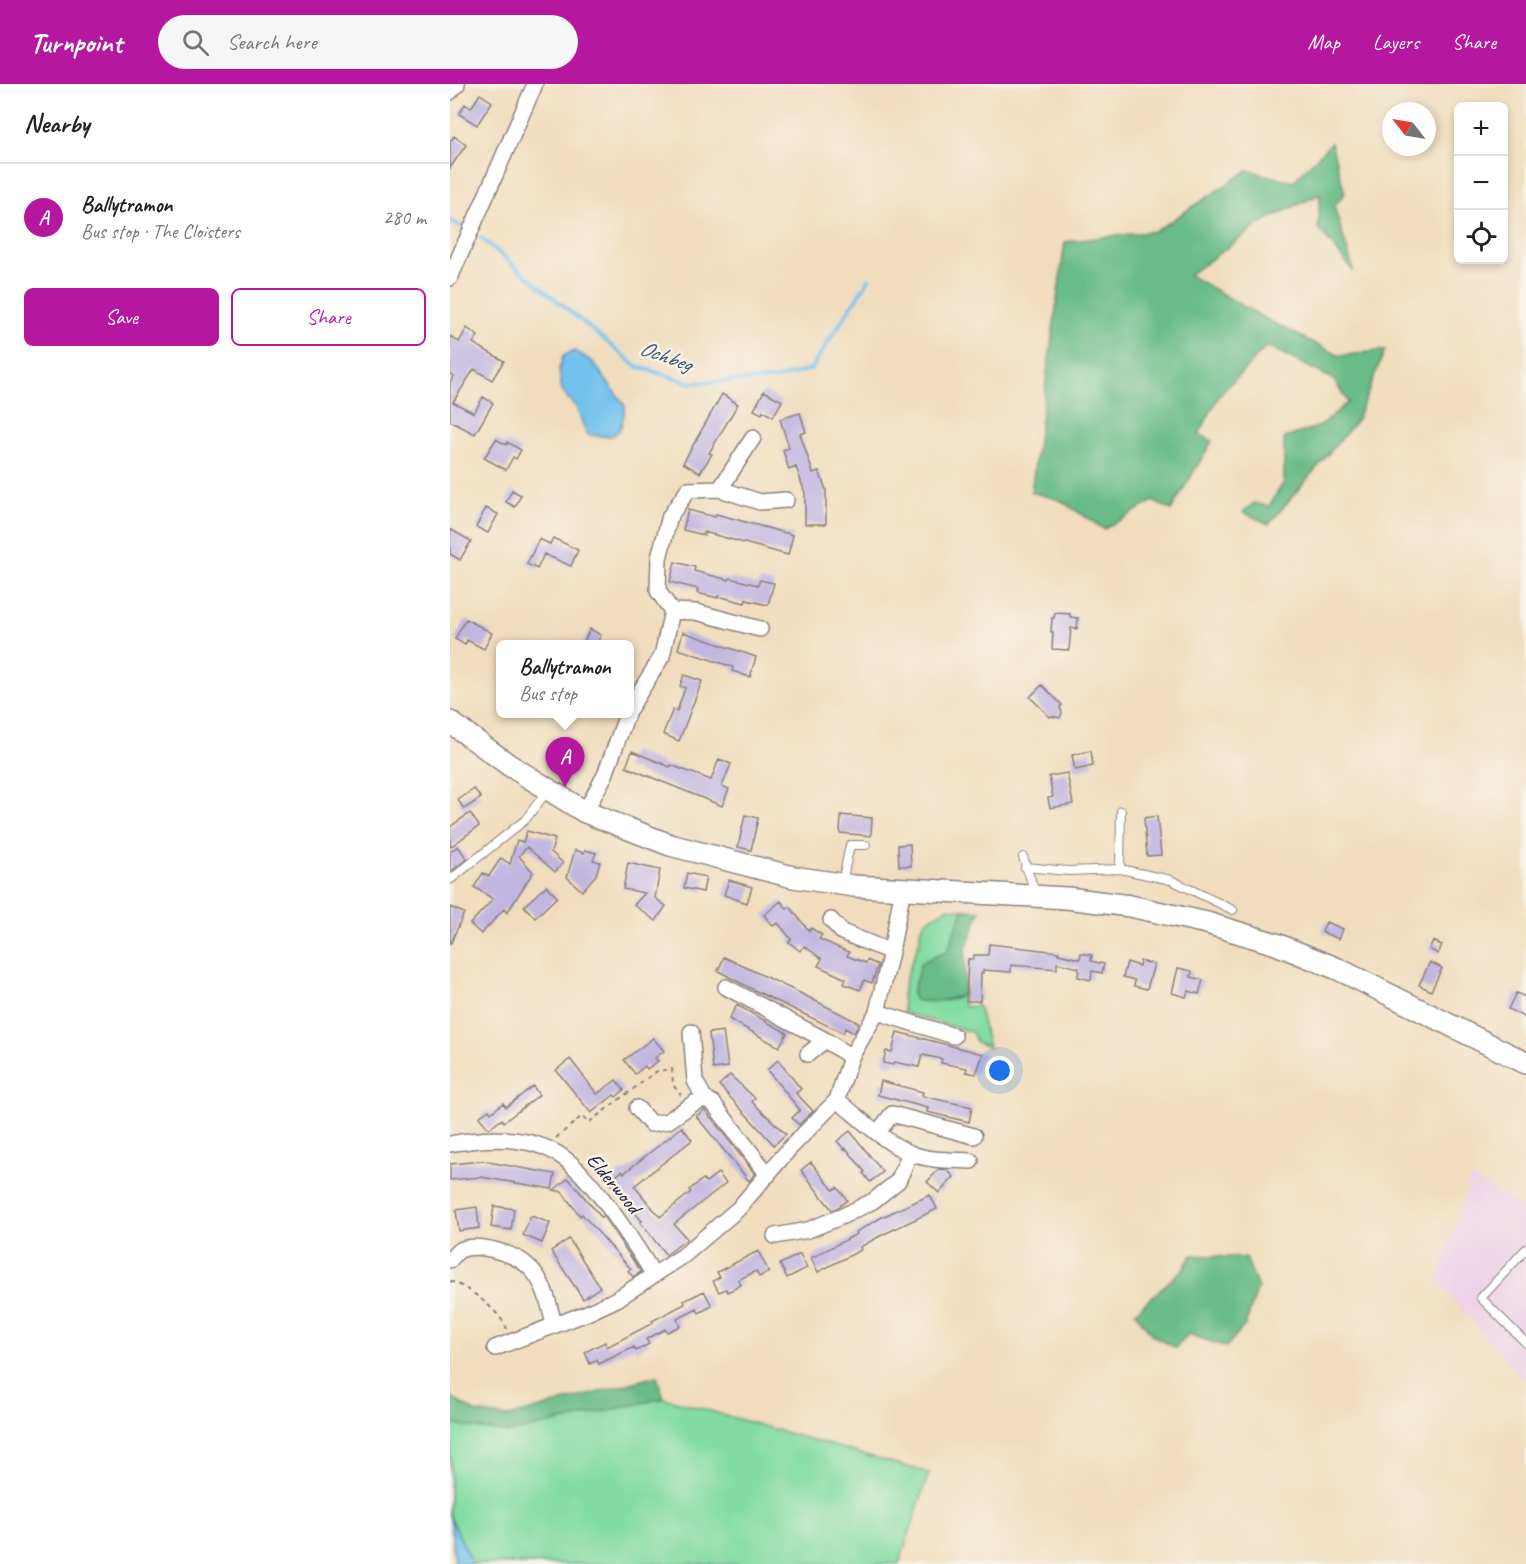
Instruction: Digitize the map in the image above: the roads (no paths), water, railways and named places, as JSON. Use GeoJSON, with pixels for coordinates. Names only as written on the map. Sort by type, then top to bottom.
{"type":"FeatureCollection","features":[{"type":"Feature","properties":{"kind":"main road"},"geometry":{"type":"LineString","coordinates":[[450,722],[484,748],[585,812],[670,845],[793,877],[841,884],[1036,896],[1130,906],[1207,923],[1276,944],[1338,969],[1526,1063]]}},
{"type":"Feature","properties":{"kind":"street"},"geometry":{"type":"LineString","coordinates":[[450,92],[457,84]]}},
{"type":"Feature","properties":{"kind":"street"},"geometry":{"type":"LineString","coordinates":[[450,278],[535,84]]}},
{"type":"Feature","properties":{"kind":"street"},"geometry":{"type":"LineString","coordinates":[[720,489],[753,438]]}},
{"type":"Feature","properties":{"kind":"street"},"geometry":{"type":"LineString","coordinates":[[634,702],[662,656],[672,611],[658,591],[659,558],[670,516],[688,490],[720,489],[760,502],[786,500]]}},
{"type":"Feature","properties":{"kind":"street"},"geometry":{"type":"LineString","coordinates":[[672,611],[696,612],[760,629]]}},
{"type":"Feature","properties":{"kind":"street"},"geometry":{"type":"LineString","coordinates":[[585,812],[605,774],[626,718]]}},
{"type":"Feature","properties":{"kind":"street"},"geometry":{"type":"LineString","coordinates":[[495,1348],[510,1344],[617,1299],[684,1256],[715,1230],[837,1100],[851,1057],[877,1012],[903,888]]}},
{"type":"Feature","properties":{"kind":"street"},"geometry":{"type":"LineString","coordinates":[[831,920],[842,932],[891,952]]}},
{"type":"Feature","properties":{"kind":"street"},"geometry":{"type":"LineString","coordinates":[[726,987],[851,1057]]}},
{"type":"Feature","properties":{"kind":"street"},"geometry":{"type":"LineString","coordinates":[[877,1012],[954,1036]]}},
{"type":"Feature","properties":{"kind":"street"},"geometry":{"type":"LineString","coordinates":[[691,1032],[696,1081],[705,1099],[713,1103],[768,1175]]}},
{"type":"Feature","properties":{"kind":"street"},"geometry":{"type":"LineString","coordinates":[[808,1054],[825,1041]]}},
{"type":"Feature","properties":{"kind":"street"},"geometry":{"type":"LineString","coordinates":[[637,1108],[651,1124],[668,1122],[690,1106],[705,1099]]}},
{"type":"Feature","properties":{"kind":"street"},"geometry":{"type":"LineString","coordinates":[[837,1100],[910,1154],[936,1160],[970,1161]]}},
{"type":"Feature","properties":{"kind":"street"},"geometry":{"type":"LineString","coordinates":[[878,1132],[892,1114],[974,1136]]}},
{"type":"Feature","properties":{"kind":"street","name":"Elderwood"},"geometry":{"type":"LineString","coordinates":[[450,1144],[472,1139],[501,1138],[541,1147],[555,1153],[576,1167],[624,1225],[654,1275]]}},
{"type":"Feature","properties":{"kind":"street"},"geometry":{"type":"LineString","coordinates":[[775,1236],[808,1230],[873,1201],[898,1180],[910,1154]]}},
{"type":"Feature","properties":{"kind":"street"},"geometry":{"type":"LineString","coordinates":[[450,1260],[459,1250],[480,1247],[501,1251],[530,1268],[546,1294],[554,1324]]}},
{"type":"Feature","properties":{"kind":"lane"},"geometry":{"type":"LineString","coordinates":[[450,880],[525,820],[548,789]]}},
{"type":"Feature","properties":{"kind":"lane"},"geometry":{"type":"LineString","coordinates":[[1120,869],[1121,811]]}},
{"type":"Feature","properties":{"kind":"lane"},"geometry":{"type":"LineString","coordinates":[[841,884],[850,845],[866,845]]}},
{"type":"Feature","properties":{"kind":"lane"},"geometry":{"type":"LineString","coordinates":[[1023,857],[1036,896]]}},
{"type":"Feature","properties":{"kind":"lane"},"geometry":{"type":"LineString","coordinates":[[1025,867],[1068,870],[1120,869],[1171,880],[1233,910]]}},
{"type":"Feature","properties":{"kind":"lane"},"geometry":{"type":"LineString","coordinates":[[1526,1249],[1481,1298],[1526,1343]]}},
{"type":"Feature","properties":{"kind":"water"},"geometry":{"type":"Polygon","coordinates":[[[575,351],[593,362],[625,406],[622,424],[619,430],[611,436],[587,434],[576,407],[562,391],[559,369],[563,356],[575,351]]]}},
{"type":"Feature","properties":{"kind":"water"},"geometry":{"type":"Polygon","coordinates":[[[450,1516],[472,1564],[455,1564],[450,1516]]]}},
{"type":"Feature","properties":{"kind":"waterway","name":"Ochbeg"},"geometry":{"type":"LineString","coordinates":[[450,221],[464,227]]}},
{"type":"Feature","properties":{"kind":"waterway","name":"Ochbeg"},"geometry":{"type":"LineString","coordinates":[[481,238],[636,366],[691,383],[776,379],[811,369],[869,279]]}},
{"type":"Feature","properties":{"kind":"place","name":"Ballytramon"},"geometry":{"type":"Point","coordinates":[565,787]}}]}
